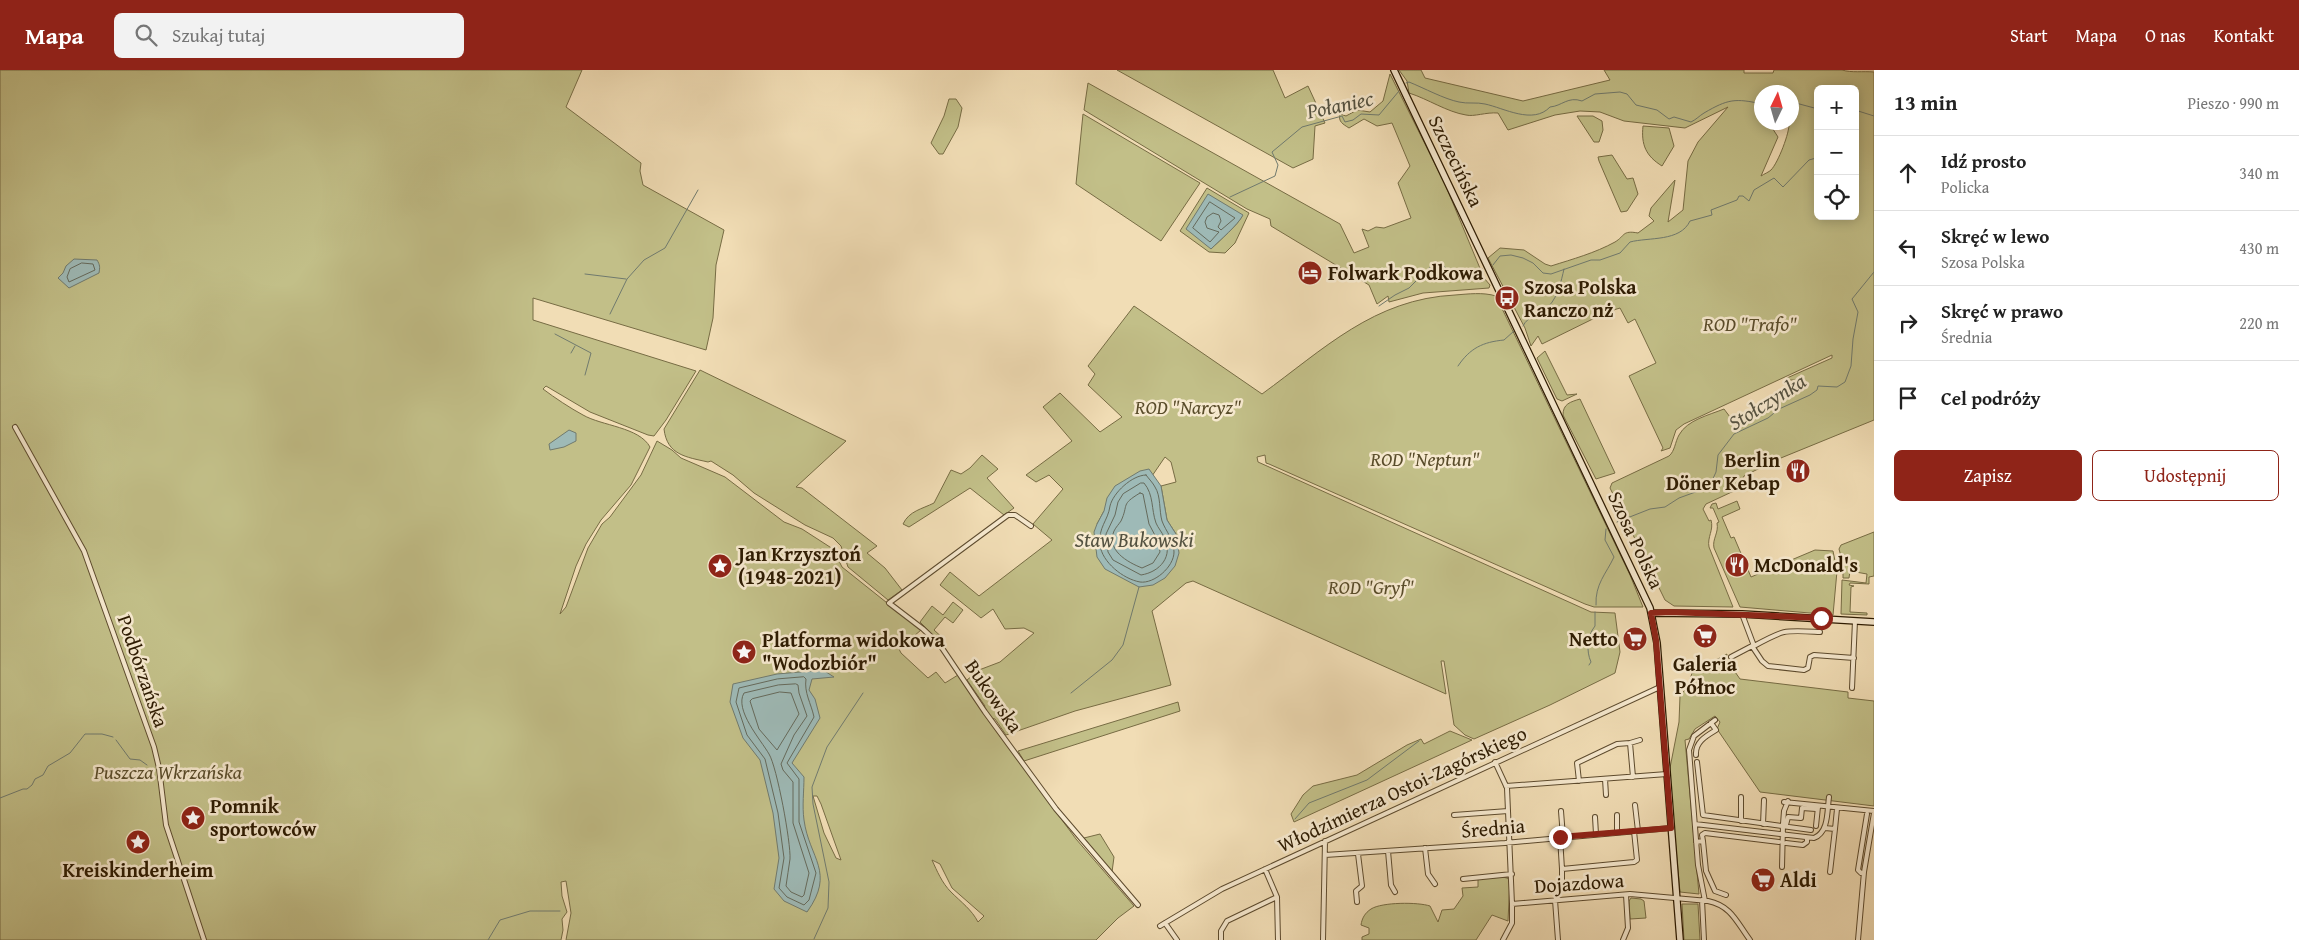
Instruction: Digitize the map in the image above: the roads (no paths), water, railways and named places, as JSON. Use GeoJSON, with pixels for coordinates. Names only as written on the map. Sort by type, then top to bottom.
{"type":"FeatureCollection","features":[{"type":"Feature","properties":{"kind":"street","name":"Szczecińska"},"geometry":{"type":"LineString","coordinates":[[1394,70],[1488,266]]}},
{"type":"Feature","properties":{"kind":"street","name":"Szosa Polska"},"geometry":{"type":"LineString","coordinates":[[1488,266],[1639,581],[1651,613],[1656,640],[1680,940]]}},
{"type":"Feature","properties":{"kind":"street","name":"Podbórzańska"},"geometry":{"type":"LineString","coordinates":[[15,427],[79,540],[94,574],[156,756],[168,834],[204,940]]}},
{"type":"Feature","properties":{"kind":"street","name":"Bukowska"},"geometry":{"type":"LineString","coordinates":[[1031,526],[1015,515],[1008,516],[940,563],[889,603],[924,629],[940,645],[985,712],[1060,816],[1138,905]]}},
{"type":"Feature","properties":{"kind":"street"},"geometry":{"type":"LineString","coordinates":[[1651,613],[1742,614],[1874,622]]}},
{"type":"Feature","properties":{"kind":"street"},"geometry":{"type":"LineString","coordinates":[[1742,614],[1762,661],[1772,667],[1805,670],[1810,657],[1814,655],[1854,658]]}},
{"type":"Feature","properties":{"kind":"street"},"geometry":{"type":"LineString","coordinates":[[1852,688],[1855,621]]}},
{"type":"Feature","properties":{"kind":"street"},"geometry":{"type":"LineString","coordinates":[[1731,657],[1785,630],[1820,632]]}},
{"type":"Feature","properties":{"kind":"street","name":"Włodzimierza Ostoi-Zagórskiego"},"geometry":{"type":"LineString","coordinates":[[1160,926],[1210,895],[1660,687]]}},
{"type":"Feature","properties":{"kind":"street"},"geometry":{"type":"LineString","coordinates":[[1696,755],[1696,749],[1703,739],[1716,730],[1713,722],[1698,731],[1692,739],[1689,750],[1696,842],[1704,900],[1704,940]]}},
{"type":"Feature","properties":{"kind":"street"},"geometry":{"type":"LineString","coordinates":[[1579,781],[1577,763],[1618,744],[1640,740]]}},
{"type":"Feature","properties":{"kind":"street"},"geometry":{"type":"LineString","coordinates":[[1630,743],[1633,777]]}},
{"type":"Feature","properties":{"kind":"street","name":"Dojazdowa"},"geometry":{"type":"LineString","coordinates":[[1495,762],[1506,786],[1512,874],[1512,904],[1626,895],[1704,900],[1718,903],[1730,911],[1750,940]]}},
{"type":"Feature","properties":{"kind":"street"},"geometry":{"type":"LineString","coordinates":[[1690,765],[1697,763],[1701,813],[1704,816],[1785,825],[1811,830]]}},
{"type":"Feature","properties":{"kind":"street"},"geometry":{"type":"LineString","coordinates":[[1506,786],[1667,774]]}},
{"type":"Feature","properties":{"kind":"street"},"geometry":{"type":"LineString","coordinates":[[1605,779],[1606,795]]}},
{"type":"Feature","properties":{"kind":"street"},"geometry":{"type":"LineString","coordinates":[[1741,797],[1741,821]]}},
{"type":"Feature","properties":{"kind":"street"},"geometry":{"type":"LineString","coordinates":[[1695,824],[1807,838],[1818,836],[1825,828],[1829,797]]}},
{"type":"Feature","properties":{"kind":"street"},"geometry":{"type":"LineString","coordinates":[[1763,824],[1764,800]]}},
{"type":"Feature","properties":{"kind":"street"},"geometry":{"type":"LineString","coordinates":[[1785,825],[1784,811],[1786,801],[1817,806]]}},
{"type":"Feature","properties":{"kind":"street"},"geometry":{"type":"LineString","coordinates":[[1562,869],[1634,862],[1636,860],[1635,805]]}},
{"type":"Feature","properties":{"kind":"street"},"geometry":{"type":"LineString","coordinates":[[1694,806],[1700,805]]}},
{"type":"Feature","properties":{"kind":"street"},"geometry":{"type":"LineString","coordinates":[[1782,867],[1783,835],[1788,816],[1801,818],[1802,808],[1828,805],[1874,812],[1864,872],[1858,940]]}},
{"type":"Feature","properties":{"kind":"street"},"geometry":{"type":"LineString","coordinates":[[1816,826],[1817,806]]}},
{"type":"Feature","properties":{"kind":"street"},"geometry":{"type":"LineString","coordinates":[[1830,872],[1837,809]]}},
{"type":"Feature","properties":{"kind":"street"},"geometry":{"type":"LineString","coordinates":[[1454,815],[1508,811]]}},
{"type":"Feature","properties":{"kind":"street"},"geometry":{"type":"LineString","coordinates":[[1561,811],[1562,881]]}},
{"type":"Feature","properties":{"kind":"street"},"geometry":{"type":"LineString","coordinates":[[1861,873],[1858,870],[1867,814]]}},
{"type":"Feature","properties":{"kind":"street"},"geometry":{"type":"LineString","coordinates":[[1617,815],[1617,833]]}},
{"type":"Feature","properties":{"kind":"street"},"geometry":{"type":"LineString","coordinates":[[1595,817],[1596,834]]}},
{"type":"Feature","properties":{"kind":"street"},"geometry":{"type":"LineString","coordinates":[[1817,818],[1826,819]]}},
{"type":"Feature","properties":{"kind":"street"},"geometry":{"type":"LineString","coordinates":[[1866,821],[1872,822]]}},
{"type":"Feature","properties":{"kind":"street"},"geometry":{"type":"LineString","coordinates":[[1748,830],[1749,822]]}},
{"type":"Feature","properties":{"kind":"street","name":"Średnia"},"geometry":{"type":"LineString","coordinates":[[1325,855],[1358,854],[1671,828]]}},
{"type":"Feature","properties":{"kind":"street"},"geometry":{"type":"LineString","coordinates":[[1796,828],[1796,836]]}},
{"type":"Feature","properties":{"kind":"street"},"geometry":{"type":"LineString","coordinates":[[1825,828],[1835,829]]}},
{"type":"Feature","properties":{"kind":"street"},"geometry":{"type":"LineString","coordinates":[[1758,839],[1759,832]]}},
{"type":"Feature","properties":{"kind":"street"},"geometry":{"type":"LineString","coordinates":[[1726,895],[1715,891],[1708,877],[1703,834],[1779,842]]}},
{"type":"Feature","properties":{"kind":"street"},"geometry":{"type":"LineString","coordinates":[[1786,843],[1802,845],[1807,842],[1807,838]]}},
{"type":"Feature","properties":{"kind":"street"},"geometry":{"type":"LineString","coordinates":[[1323,940],[1325,841]]}},
{"type":"Feature","properties":{"kind":"street"},"geometry":{"type":"LineString","coordinates":[[1696,842],[1703,841]]}},
{"type":"Feature","properties":{"kind":"street"},"geometry":{"type":"LineString","coordinates":[[1425,848],[1428,874],[1435,884]]}},
{"type":"Feature","properties":{"kind":"street"},"geometry":{"type":"LineString","coordinates":[[1388,851],[1391,885],[1395,892]]}},
{"type":"Feature","properties":{"kind":"street"},"geometry":{"type":"LineString","coordinates":[[1357,902],[1356,892],[1362,886],[1358,854]]}},
{"type":"Feature","properties":{"kind":"street"},"geometry":{"type":"LineString","coordinates":[[1265,869],[1278,897],[1278,940]]}},
{"type":"Feature","properties":{"kind":"street","name":"Dojazdowa"},"geometry":{"type":"LineString","coordinates":[[1463,879],[1512,874]]}},
{"type":"Feature","properties":{"kind":"street"},"geometry":{"type":"LineString","coordinates":[[1701,880],[1708,877]]}},
{"type":"Feature","properties":{"kind":"street"},"geometry":{"type":"LineString","coordinates":[[1623,940],[1628,928],[1626,895]]}},
{"type":"Feature","properties":{"kind":"street"},"geometry":{"type":"LineString","coordinates":[[1221,940],[1221,931],[1227,921],[1278,897]]}},
{"type":"Feature","properties":{"kind":"street"},"geometry":{"type":"LineString","coordinates":[[1555,900],[1558,940]]}},
{"type":"Feature","properties":{"kind":"street"},"geometry":{"type":"LineString","coordinates":[[1503,940],[1512,923],[1512,904]]}},
{"type":"Feature","properties":{"kind":"street"},"geometry":{"type":"LineString","coordinates":[[1165,923],[1178,940]]}},
{"type":"Feature","properties":{"kind":"water"},"geometry":{"type":"Polygon","coordinates":[[[1208,194],[1243,215],[1233,228],[1211,249],[1186,229],[1208,194]]]}},
{"type":"Feature","properties":{"kind":"water"},"geometry":{"type":"Polygon","coordinates":[[[74,259],[97,260],[100,266],[99,273],[69,288],[58,278],[66,266],[74,259]]]}},
{"type":"Feature","properties":{"kind":"water"},"geometry":{"type":"Polygon","coordinates":[[[569,430],[576,433],[576,441],[564,447],[550,450],[549,444],[569,430]]]}},
{"type":"Feature","properties":{"kind":"water","name":"Staw Bukowski"},"geometry":{"type":"Polygon","coordinates":[[[1149,469],[1161,486],[1167,520],[1176,534],[1179,553],[1175,566],[1165,578],[1153,585],[1139,587],[1105,569],[1097,557],[1094,532],[1104,511],[1107,498],[1115,486],[1140,471],[1149,469]]]}},
{"type":"Feature","properties":{"kind":"water"},"geometry":{"type":"Polygon","coordinates":[[[823,670],[834,677],[812,679],[809,690],[815,699],[820,718],[792,763],[804,777],[804,820],[820,875],[815,898],[807,912],[784,901],[774,889],[779,858],[773,813],[760,760],[743,738],[730,702],[733,684],[777,674],[823,670]]]}},
{"type":"Feature","properties":{"kind":"waterway","name":"Połaniec"},"geometry":{"type":"LineString","coordinates":[[1406,83],[1409,82],[1453,101],[1485,104],[1527,115],[1535,115],[1569,100],[1582,101],[1595,94],[1620,92],[1627,94],[1636,105],[1657,110],[1669,119],[1674,117],[1691,122],[1726,102],[1754,103]]}},
{"type":"Feature","properties":{"kind":"waterway","name":"Połaniec"},"geometry":{"type":"LineString","coordinates":[[1230,197],[1275,176],[1278,165],[1272,152],[1302,127],[1342,116],[1345,122],[1353,120],[1361,114],[1379,115],[1399,91]]}},
{"type":"Feature","properties":{"kind":"waterway","name":"Połaniec"},"geometry":{"type":"LineString","coordinates":[[1799,104],[1814,108]]}},
{"type":"Feature","properties":{"kind":"waterway"},"geometry":{"type":"LineString","coordinates":[[1859,111],[1874,116]]}},
{"type":"Feature","properties":{"kind":"waterway","name":"Stołczynka"},"geometry":{"type":"LineString","coordinates":[[1493,265],[1500,256],[1511,255],[1533,263],[1543,273],[1551,274],[1591,260],[1600,260],[1620,253],[1630,242],[1672,236],[1685,228],[1690,221],[1712,215],[1711,210],[1737,200],[1739,196],[1743,196],[1749,201],[1754,190],[1774,178],[1783,187],[1809,160],[1814,159]]}},
{"type":"Feature","properties":{"kind":"waterway"},"geometry":{"type":"LineString","coordinates":[[610,314],[627,279],[644,260],[665,248],[698,190]]}},
{"type":"Feature","properties":{"kind":"waterway"},"geometry":{"type":"LineString","coordinates":[[1379,306],[1409,288],[1431,266],[1444,266],[1452,272],[1468,276],[1482,269]]}},
{"type":"Feature","properties":{"kind":"waterway"},"geometry":{"type":"LineString","coordinates":[[1523,326],[1525,322],[1546,309],[1555,298],[1564,269]]}},
{"type":"Feature","properties":{"kind":"waterway","name":"Stołczynka"},"geometry":{"type":"LineString","coordinates":[[1617,522],[1650,509],[1665,507],[1679,498],[1701,490],[1711,483],[1716,472],[1718,455],[1734,434],[1768,418],[1779,409],[1810,395],[1817,390],[1818,386],[1837,387],[1845,382],[1851,366],[1858,312],[1852,299],[1874,272]]}},
{"type":"Feature","properties":{"kind":"waterway"},"geometry":{"type":"LineString","coordinates":[[585,274],[626,279]]}},
{"type":"Feature","properties":{"kind":"waterway"},"geometry":{"type":"LineString","coordinates":[[1458,366],[1472,350],[1483,344],[1504,340],[1514,331]]}},
{"type":"Feature","properties":{"kind":"waterway"},"geometry":{"type":"LineString","coordinates":[[555,334],[591,353],[585,375]]}},
{"type":"Feature","properties":{"kind":"waterway"},"geometry":{"type":"LineString","coordinates":[[571,353],[575,346]]}},
{"type":"Feature","properties":{"kind":"waterway","name":"Stołczynka"},"geometry":{"type":"LineString","coordinates":[[1596,605],[1599,585],[1614,557],[1605,540],[1606,529]]}},
{"type":"Feature","properties":{"kind":"waterway"},"geometry":{"type":"LineString","coordinates":[[1071,693],[1112,660],[1123,645],[1139,587]]}},
{"type":"Feature","properties":{"kind":"waterway","name":"Stołczynka"},"geometry":{"type":"LineString","coordinates":[[1589,665],[1591,662],[1588,644],[1590,634],[1595,626],[1595,612]]}},
{"type":"Feature","properties":{"kind":"waterway"},"geometry":{"type":"LineString","coordinates":[[814,939],[828,908],[829,882],[813,804],[812,787],[827,747],[863,693]]}},
{"type":"Feature","properties":{"kind":"waterway"},"geometry":{"type":"LineString","coordinates":[[0,798],[27,789],[35,779],[43,775],[48,766],[70,753],[85,734],[102,734],[113,737]]}},
{"type":"Feature","properties":{"kind":"waterway"},"geometry":{"type":"LineString","coordinates":[[116,740],[130,759],[140,760],[147,765]]}},
{"type":"Feature","properties":{"kind":"waterway"},"geometry":{"type":"LineString","coordinates":[[1295,819],[1309,803],[1367,780],[1419,741]]}},
{"type":"Feature","properties":{"kind":"waterway"},"geometry":{"type":"LineString","coordinates":[[488,940],[500,920],[530,911],[560,911]]}},
{"type":"Feature","properties":{"kind":"place","name":"Folwark Podkowa"},"geometry":{"type":"Point","coordinates":[1310,273]}},
{"type":"Feature","properties":{"kind":"place","name":"Szosa Polska Ranczo nż"},"geometry":{"type":"Point","coordinates":[1507,298]}},
{"type":"Feature","properties":{"kind":"place","name":"Berlin Döner Kebap"},"geometry":{"type":"Point","coordinates":[1798,471]}},
{"type":"Feature","properties":{"kind":"place","name":"McDonald's"},"geometry":{"type":"Point","coordinates":[1737,565]}},
{"type":"Feature","properties":{"kind":"place","name":"Jan Krzysztoń (1948-2021)"},"geometry":{"type":"Point","coordinates":[720,566]}},
{"type":"Feature","properties":{"kind":"place","name":"Galeria Północ"},"geometry":{"type":"Point","coordinates":[1705,636]}},
{"type":"Feature","properties":{"kind":"place","name":"Netto"},"geometry":{"type":"Point","coordinates":[1635,639]}},
{"type":"Feature","properties":{"kind":"place","name":"Platforma widokowa \"Wodozbiór\""},"geometry":{"type":"Point","coordinates":[744,652]}},
{"type":"Feature","properties":{"kind":"place","name":"Pomnik sportowców"},"geometry":{"type":"Point","coordinates":[193,818]}},
{"type":"Feature","properties":{"kind":"place","name":"Kreiskinderheim"},"geometry":{"type":"Point","coordinates":[138,842]}},
{"type":"Feature","properties":{"kind":"place","name":"Aldi"},"geometry":{"type":"Point","coordinates":[1763,880]}},
{"type":"Feature","properties":{"kind":"park label","name":"ROD \"Trafo\""},"geometry":{"type":"Point","coordinates":[1750,324]}},
{"type":"Feature","properties":{"kind":"park label","name":"ROD \"Narcyz\""},"geometry":{"type":"Point","coordinates":[1188,407]}},
{"type":"Feature","properties":{"kind":"park label","name":"ROD \"Neptun\""},"geometry":{"type":"Point","coordinates":[1425,459]}},
{"type":"Feature","properties":{"kind":"park label","name":"ROD \"Gryf\""},"geometry":{"type":"Point","coordinates":[1371,587]}},
{"type":"Feature","properties":{"kind":"park label","name":"Puszcza Wkrzańska"},"geometry":{"type":"Point","coordinates":[168,772]}}]}
